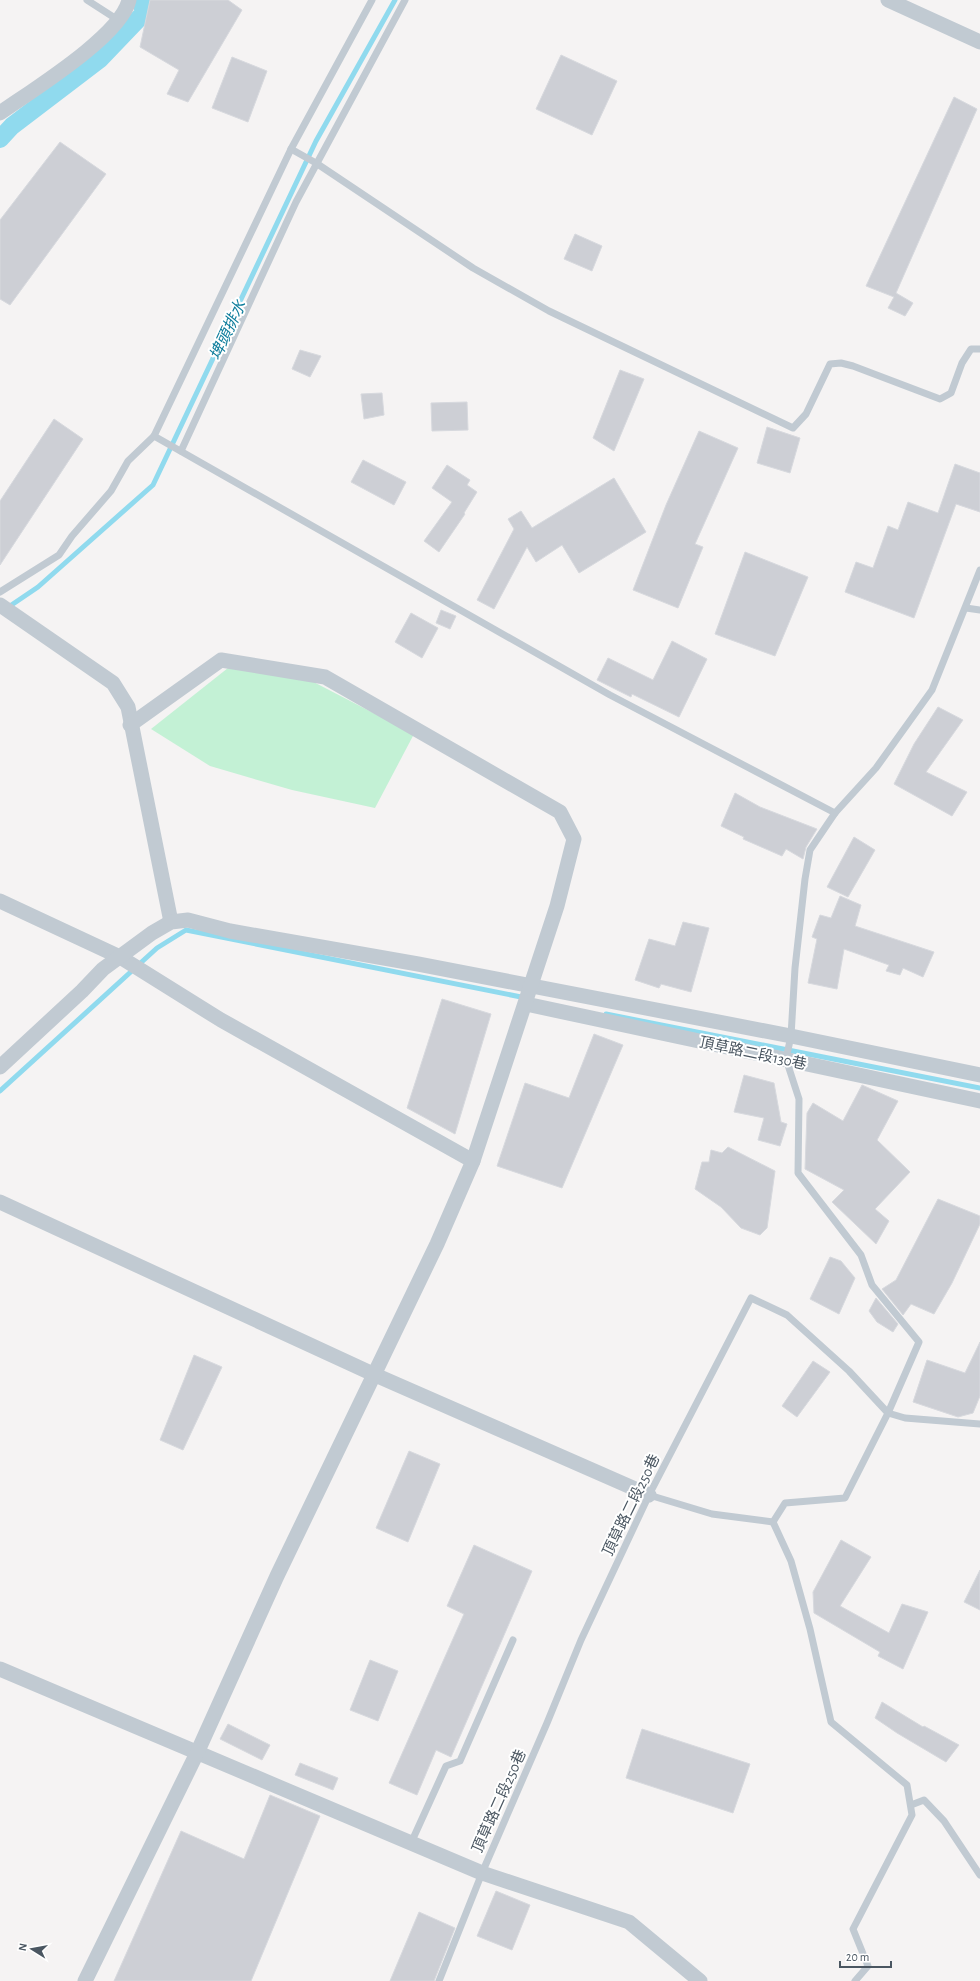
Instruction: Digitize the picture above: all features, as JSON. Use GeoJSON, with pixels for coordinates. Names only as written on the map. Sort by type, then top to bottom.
{"type":"FeatureCollection","features":[{"type":"Feature","properties":{"kind":"street"},"geometry":{"type":"LineString","coordinates":[[0,113],[96,44],[118,20],[128,0]]}},
{"type":"Feature","properties":{"kind":"street"},"geometry":{"type":"LineString","coordinates":[[888,0],[980,42]]}},
{"type":"Feature","properties":{"kind":"street"},"geometry":{"type":"LineString","coordinates":[[0,605],[113,683],[128,708],[171,922]]}},
{"type":"Feature","properties":{"kind":"street"},"geometry":{"type":"LineString","coordinates":[[84,1981],[197,1753],[277,1576],[373,1374],[437,1244],[473,1161],[557,906],[574,839],[560,812],[325,677],[221,660],[130,724]]}},
{"type":"Feature","properties":{"kind":"street"},"geometry":{"type":"LineString","coordinates":[[0,901],[120,958],[221,1020],[473,1161]]}},
{"type":"Feature","properties":{"kind":"street"},"geometry":{"type":"LineString","coordinates":[[0,1067],[82,992],[103,969],[120,958],[152,932],[171,922],[188,920],[230,931],[418,964],[528,996],[791,1036],[980,1075]]}},
{"type":"Feature","properties":{"kind":"street","name":"頂草路二段130巷"},"geometry":{"type":"LineString","coordinates":[[528,996],[786,1059],[980,1101]]}},
{"type":"Feature","properties":{"kind":"street"},"geometry":{"type":"LineString","coordinates":[[0,1202],[373,1374],[649,1495]]}},
{"type":"Feature","properties":{"kind":"street"},"geometry":{"type":"LineString","coordinates":[[0,1669],[482,1873],[629,1922],[700,1981]]}},
{"type":"Feature","properties":{"kind":"lane"},"geometry":{"type":"LineString","coordinates":[[87,0],[118,20]]}},
{"type":"Feature","properties":{"kind":"lane"},"geometry":{"type":"LineString","coordinates":[[0,592],[59,555],[72,536],[111,491],[128,461],[154,436],[291,149],[372,0]]}},
{"type":"Feature","properties":{"kind":"lane"},"geometry":{"type":"LineString","coordinates":[[181,451],[296,202],[405,0]]}},
{"type":"Feature","properties":{"kind":"lane"},"geometry":{"type":"LineString","coordinates":[[291,149],[316,163],[473,268],[548,311],[793,428],[806,414],[830,364],[841,363],[853,366],[940,399],[951,393],[962,363],[971,349],[980,349]]}},
{"type":"Feature","properties":{"kind":"lane"},"geometry":{"type":"LineString","coordinates":[[154,436],[610,695],[836,813]]}},
{"type":"Feature","properties":{"kind":"lane"},"geometry":{"type":"LineString","coordinates":[[773,1522],[785,1503],[845,1498],[888,1413],[919,1342],[872,1285],[861,1255],[798,1173],[799,1099],[786,1059],[791,1036],[795,968],[805,879],[810,850],[836,813],[876,768],[932,690],[980,570]]}},
{"type":"Feature","properties":{"kind":"lane"},"geometry":{"type":"LineString","coordinates":[[966,608],[980,610]]}},
{"type":"Feature","properties":{"kind":"lane","name":"頂草路二段250巷"},"geometry":{"type":"LineString","coordinates":[[439,1981],[482,1873],[581,1640],[649,1495],[751,1298],[787,1315],[849,1371],[888,1413]]}},
{"type":"Feature","properties":{"kind":"lane"},"geometry":{"type":"LineString","coordinates":[[888,1413],[905,1418],[980,1423]]}},
{"type":"Feature","properties":{"kind":"lane"},"geometry":{"type":"LineString","coordinates":[[649,1495],[712,1514],[773,1522]]}},
{"type":"Feature","properties":{"kind":"lane"},"geometry":{"type":"LineString","coordinates":[[773,1522],[791,1561],[810,1629],[831,1722],[907,1785],[912,1815],[853,1929],[868,1966],[855,1981]]}},
{"type":"Feature","properties":{"kind":"lane"},"geometry":{"type":"LineString","coordinates":[[412,1843],[446,1766],[460,1761],[513,1640]]}},
{"type":"Feature","properties":{"kind":"lane"},"geometry":{"type":"LineString","coordinates":[[910,1805],[924,1800],[944,1822],[980,1875]]}},
{"type":"Feature","properties":{"kind":"green space"},"geometry":{"type":"Polygon","coordinates":[[[233,664],[302,676],[414,734],[375,808],[292,790],[210,766],[151,729],[233,664]]]}},
{"type":"Feature","properties":{"kind":"building"},"geometry":{"type":"Polygon","coordinates":[[[150,0],[228,0],[242,10],[188,102],[167,94],[179,70],[140,47],[150,0]]]}},
{"type":"Feature","properties":{"kind":"building"},"geometry":{"type":"Polygon","coordinates":[[[561,55],[617,81],[592,135],[536,109],[561,55]]]}},
{"type":"Feature","properties":{"kind":"building"},"geometry":{"type":"Polygon","coordinates":[[[232,57],[267,71],[248,122],[212,108],[232,57]]]}},
{"type":"Feature","properties":{"kind":"building"},"geometry":{"type":"Polygon","coordinates":[[[954,97],[977,109],[896,293],[913,303],[905,316],[888,308],[894,297],[866,286],[954,97]]]}},
{"type":"Feature","properties":{"kind":"building"},"geometry":{"type":"Polygon","coordinates":[[[60,142],[106,174],[10,305],[0,299],[0,220],[60,142]]]}},
{"type":"Feature","properties":{"kind":"building"},"geometry":{"type":"Polygon","coordinates":[[[575,234],[602,246],[592,271],[564,259],[575,234]]]}},
{"type":"Feature","properties":{"kind":"building"},"geometry":{"type":"Polygon","coordinates":[[[300,350],[321,356],[310,377],[292,369],[300,350]]]}},
{"type":"Feature","properties":{"kind":"building"},"geometry":{"type":"Polygon","coordinates":[[[620,370],[644,379],[614,451],[593,438],[620,370]]]}},
{"type":"Feature","properties":{"kind":"building"},"geometry":{"type":"Polygon","coordinates":[[[382,393],[384,415],[364,419],[361,394],[382,393]]]}},
{"type":"Feature","properties":{"kind":"building"},"geometry":{"type":"Polygon","coordinates":[[[467,402],[468,430],[432,431],[431,403],[467,402]]]}},
{"type":"Feature","properties":{"kind":"building"},"geometry":{"type":"Polygon","coordinates":[[[54,419],[83,439],[0,565],[0,501],[54,419]]]}},
{"type":"Feature","properties":{"kind":"building"},"geometry":{"type":"Polygon","coordinates":[[[767,427],[800,438],[790,473],[757,463],[767,427]]]}},
{"type":"Feature","properties":{"kind":"building"},"geometry":{"type":"Polygon","coordinates":[[[699,431],[738,448],[695,544],[703,547],[678,608],[633,590],[666,505],[699,431]]]}},
{"type":"Feature","properties":{"kind":"building"},"geometry":{"type":"Polygon","coordinates":[[[363,460],[406,482],[394,505],[351,482],[363,460]]]}},
{"type":"Feature","properties":{"kind":"building"},"geometry":{"type":"Polygon","coordinates":[[[955,464],[980,473],[980,512],[956,504],[914,618],[845,592],[856,562],[873,568],[888,526],[898,530],[908,502],[938,513],[955,464]]]}},
{"type":"Feature","properties":{"kind":"building"},"geometry":{"type":"Polygon","coordinates":[[[447,465],[470,480],[467,485],[477,492],[464,513],[465,514],[439,552],[424,541],[452,502],[432,488],[447,465]]]}},
{"type":"Feature","properties":{"kind":"building"},"geometry":{"type":"Polygon","coordinates":[[[614,478],[646,532],[579,573],[562,545],[536,562],[527,547],[494,609],[477,600],[514,529],[508,519],[521,511],[532,528],[614,478]]]}},
{"type":"Feature","properties":{"kind":"building"},"geometry":{"type":"Polygon","coordinates":[[[745,552],[808,577],[775,656],[715,634],[745,552]]]}},
{"type":"Feature","properties":{"kind":"building"},"geometry":{"type":"Polygon","coordinates":[[[441,610],[456,616],[450,629],[436,623],[441,610]]]}},
{"type":"Feature","properties":{"kind":"building"},"geometry":{"type":"Polygon","coordinates":[[[411,613],[438,628],[422,658],[395,642],[411,613]]]}},
{"type":"Feature","properties":{"kind":"building"},"geometry":{"type":"Polygon","coordinates":[[[672,641],[707,659],[679,717],[632,694],[631,697],[597,680],[608,658],[653,680],[672,641]]]}},
{"type":"Feature","properties":{"kind":"building"},"geometry":{"type":"Polygon","coordinates":[[[938,707],[963,720],[926,772],[967,792],[952,816],[894,784],[914,744],[938,707]]]}},
{"type":"Feature","properties":{"kind":"building"},"geometry":{"type":"Polygon","coordinates":[[[735,793],[760,807],[817,829],[806,847],[803,859],[786,849],[782,856],[743,839],[744,837],[721,826],[735,793]]]}},
{"type":"Feature","properties":{"kind":"building"},"geometry":{"type":"Polygon","coordinates":[[[854,837],[875,850],[848,897],[827,887],[854,837]]]}},
{"type":"Feature","properties":{"kind":"building"},"geometry":{"type":"Polygon","coordinates":[[[840,896],[861,905],[855,926],[934,952],[923,977],[903,968],[900,975],[886,971],[889,965],[844,949],[837,989],[808,983],[817,939],[812,937],[820,915],[831,918],[840,896]]]}},
{"type":"Feature","properties":{"kind":"building"},"geometry":{"type":"Polygon","coordinates":[[[683,922],[709,928],[691,992],[661,984],[659,988],[635,980],[649,939],[675,946],[683,922]]]}},
{"type":"Feature","properties":{"kind":"building"},"geometry":{"type":"Polygon","coordinates":[[[442,999],[491,1014],[455,1134],[407,1108],[442,999]]]}},
{"type":"Feature","properties":{"kind":"building"},"geometry":{"type":"Polygon","coordinates":[[[594,1034],[623,1045],[562,1188],[497,1166],[525,1083],[569,1098],[594,1034]]]}},
{"type":"Feature","properties":{"kind":"building"},"geometry":{"type":"Polygon","coordinates":[[[744,1075],[774,1083],[781,1122],[787,1124],[780,1146],[758,1140],[764,1118],[734,1112],[744,1075]]]}},
{"type":"Feature","properties":{"kind":"building"},"geometry":{"type":"Polygon","coordinates":[[[862,1085],[898,1101],[877,1140],[910,1172],[875,1209],[889,1221],[876,1244],[832,1202],[844,1190],[805,1169],[807,1113],[813,1103],[843,1121],[862,1085]]]}},
{"type":"Feature","properties":{"kind":"building"},"geometry":{"type":"Polygon","coordinates":[[[728,1147],[775,1171],[767,1228],[760,1235],[741,1228],[721,1207],[695,1189],[702,1162],[709,1162],[711,1150],[722,1153],[728,1147]]]}},
{"type":"Feature","properties":{"kind":"building"},"geometry":{"type":"Polygon","coordinates":[[[938,1199],[980,1216],[980,1224],[952,1283],[934,1314],[911,1304],[903,1315],[882,1289],[896,1280],[938,1199]]]}},
{"type":"Feature","properties":{"kind":"building"},"geometry":{"type":"Polygon","coordinates":[[[830,1257],[841,1261],[855,1278],[839,1314],[810,1299],[830,1257]]]}},
{"type":"Feature","properties":{"kind":"building"},"geometry":{"type":"Polygon","coordinates":[[[876,1298],[898,1324],[893,1332],[877,1322],[869,1311],[876,1298]]]}},
{"type":"Feature","properties":{"kind":"building"},"geometry":{"type":"Polygon","coordinates":[[[980,1342],[980,1396],[973,1413],[958,1417],[913,1402],[927,1360],[965,1373],[980,1342]]]}},
{"type":"Feature","properties":{"kind":"building"},"geometry":{"type":"Polygon","coordinates":[[[194,1355],[222,1367],[183,1450],[160,1440],[194,1355]]]}},
{"type":"Feature","properties":{"kind":"building"},"geometry":{"type":"Polygon","coordinates":[[[813,1361],[830,1372],[797,1417],[782,1406],[813,1361]]]}},
{"type":"Feature","properties":{"kind":"building"},"geometry":{"type":"Polygon","coordinates":[[[409,1451],[440,1464],[408,1542],[376,1528],[409,1451]]]}},
{"type":"Feature","properties":{"kind":"building"},"geometry":{"type":"Polygon","coordinates":[[[841,1540],[871,1557],[840,1606],[889,1633],[902,1604],[928,1612],[903,1669],[878,1656],[880,1652],[814,1613],[813,1592],[841,1540]]]}},
{"type":"Feature","properties":{"kind":"building"},"geometry":{"type":"Polygon","coordinates":[[[474,1545],[532,1571],[451,1757],[436,1750],[417,1795],[389,1783],[464,1614],[447,1606],[474,1545]]]}},
{"type":"Feature","properties":{"kind":"building"},"geometry":{"type":"Polygon","coordinates":[[[980,1570],[980,1610],[964,1602],[980,1570]]]}},
{"type":"Feature","properties":{"kind":"building"},"geometry":{"type":"Polygon","coordinates":[[[370,1660],[398,1671],[378,1721],[350,1710],[370,1660]]]}},
{"type":"Feature","properties":{"kind":"building"},"geometry":{"type":"Polygon","coordinates":[[[882,1702],[923,1727],[924,1726],[959,1745],[946,1762],[875,1718],[882,1702]]]}},
{"type":"Feature","properties":{"kind":"building"},"geometry":{"type":"Polygon","coordinates":[[[228,1724],[270,1745],[262,1760],[220,1739],[228,1724]]]}},
{"type":"Feature","properties":{"kind":"building"},"geometry":{"type":"Polygon","coordinates":[[[642,1729],[750,1764],[733,1813],[626,1778],[642,1729]]]}},
{"type":"Feature","properties":{"kind":"building"},"geometry":{"type":"Polygon","coordinates":[[[300,1763],[338,1778],[333,1790],[295,1775],[300,1763]]]}},
{"type":"Feature","properties":{"kind":"building"},"geometry":{"type":"Polygon","coordinates":[[[270,1795],[320,1816],[251,1981],[114,1981],[181,1831],[244,1859],[270,1795]]]}},
{"type":"Feature","properties":{"kind":"building"},"geometry":{"type":"Polygon","coordinates":[[[496,1891],[530,1905],[512,1950],[477,1936],[496,1891]]]}},
{"type":"Feature","properties":{"kind":"building"},"geometry":{"type":"Polygon","coordinates":[[[419,1912],[455,1928],[434,1981],[390,1981],[419,1912]]]}},
{"type":"Feature","properties":{"kind":"waterway"},"geometry":{"type":"LineString","coordinates":[[0,139],[12,126],[100,59],[144,13],[141,0]]}},
{"type":"Feature","properties":{"kind":"waterway","name":"埤頭排水"},"geometry":{"type":"LineString","coordinates":[[7,608],[38,587],[153,485],[316,141],[395,0]]}},
{"type":"Feature","properties":{"kind":"waterway"},"geometry":{"type":"LineString","coordinates":[[0,1091],[157,948],[186,930],[526,998]]}},
{"type":"Feature","properties":{"kind":"waterway"},"geometry":{"type":"LineString","coordinates":[[606,1014],[980,1088]]}}]}
